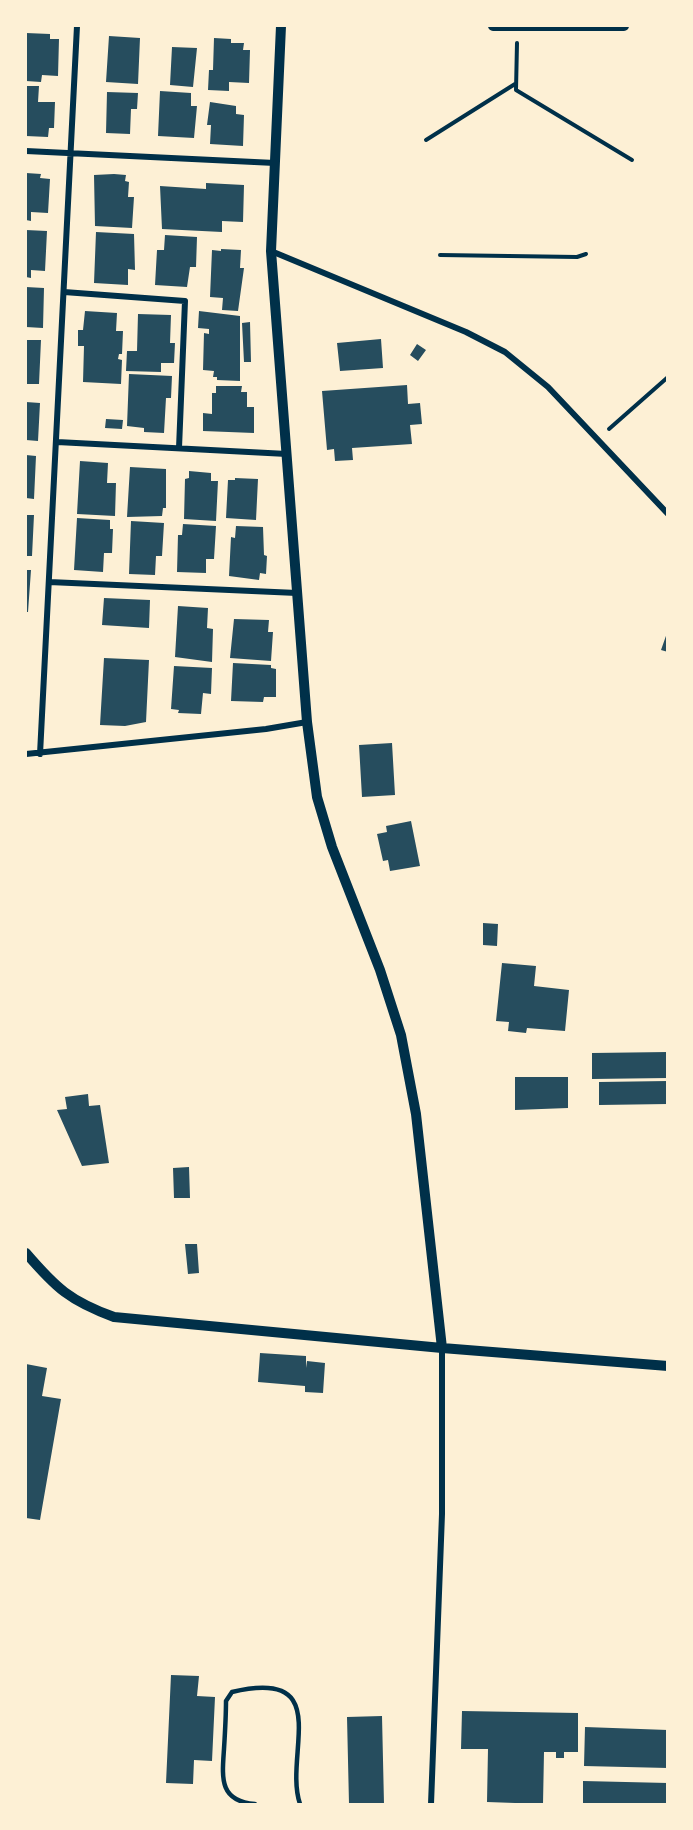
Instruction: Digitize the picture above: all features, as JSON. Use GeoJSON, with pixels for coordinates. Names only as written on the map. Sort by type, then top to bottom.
{"type":"FeatureCollection","features":[{"type":"Feature","properties":{"kind":"street"},"geometry":{"type":"LineString","coordinates":[[40,754],[77,26]]}},
{"type":"Feature","properties":{"kind":"street"},"geometry":{"type":"LineString","coordinates":[[281,26],[271,250],[300,593],[308,722],[317,797],[332,847],[380,970],[401,1035],[416,1114],[442,1348],[442,1514],[431,1804]]}},
{"type":"Feature","properties":{"kind":"street"},"geometry":{"type":"LineString","coordinates":[[493,26],[624,26]]}},
{"type":"Feature","properties":{"kind":"street"},"geometry":{"type":"LineString","coordinates":[[26,151],[275,163]]}},
{"type":"Feature","properties":{"kind":"street"},"geometry":{"type":"LineString","coordinates":[[271,250],[466,332],[506,352],[548,387],[668,514]]}},
{"type":"Feature","properties":{"kind":"street"},"geometry":{"type":"LineString","coordinates":[[64,292],[185,301],[178,448]]}},
{"type":"Feature","properties":{"kind":"street"},"geometry":{"type":"LineString","coordinates":[[57,442],[287,454]]}},
{"type":"Feature","properties":{"kind":"street"},"geometry":{"type":"LineString","coordinates":[[49,582],[300,593]]}},
{"type":"Feature","properties":{"kind":"street"},"geometry":{"type":"LineString","coordinates":[[26,754],[266,729],[308,722]]}},
{"type":"Feature","properties":{"kind":"street"},"geometry":{"type":"LineString","coordinates":[[26,1252],[65,1294],[80,1304],[114,1317],[442,1348],[668,1366]]}},
{"type":"Feature","properties":{"kind":"lane"},"geometry":{"type":"LineString","coordinates":[[255,1804],[240,1803],[229,1794],[222,1779],[226,1701],[232,1692],[246,1689],[283,1690],[291,1696],[297,1710],[300,1732],[297,1788],[300,1804]]}},
{"type":"Feature","properties":{"kind":"path"},"geometry":{"type":"LineString","coordinates":[[517,43],[516,90],[632,160]]}},
{"type":"Feature","properties":{"kind":"path"},"geometry":{"type":"LineString","coordinates":[[426,140],[516,84]]}},
{"type":"Feature","properties":{"kind":"path"},"geometry":{"type":"LineString","coordinates":[[440,255],[577,257],[586,254]]}},
{"type":"Feature","properties":{"kind":"path"},"geometry":{"type":"LineString","coordinates":[[614,424],[668,377]]}},
{"type":"Feature","properties":{"kind":"building"},"geometry":{"type":"Polygon","coordinates":[[[26,33],[50,34],[50,39],[59,39],[58,76],[42,75],[41,82],[26,81],[26,33]]]}},
{"type":"Feature","properties":{"kind":"building"},"geometry":{"type":"Polygon","coordinates":[[[109,36],[140,38],[138,84],[106,82],[109,36]]]}},
{"type":"Feature","properties":{"kind":"building"},"geometry":{"type":"Polygon","coordinates":[[[214,38],[231,39],[231,43],[244,43],[243,50],[250,50],[249,83],[229,82],[229,91],[208,90],[209,70],[213,70],[214,38]]]}},
{"type":"Feature","properties":{"kind":"building"},"geometry":{"type":"Polygon","coordinates":[[[172,47],[197,48],[193,87],[170,85],[172,47]]]}},
{"type":"Feature","properties":{"kind":"building"},"geometry":{"type":"Polygon","coordinates":[[[27,86],[39,86],[38,102],[55,102],[54,128],[49,128],[48,137],[26,136],[27,86]]]}},
{"type":"Feature","properties":{"kind":"building"},"geometry":{"type":"Polygon","coordinates":[[[160,91],[191,93],[191,106],[197,106],[194,138],[158,136],[160,91]]]}},
{"type":"Feature","properties":{"kind":"building"},"geometry":{"type":"Polygon","coordinates":[[[107,92],[138,93],[137,109],[131,109],[130,134],[106,133],[107,92]]]}},
{"type":"Feature","properties":{"kind":"building"},"geometry":{"type":"Polygon","coordinates":[[[210,102],[236,106],[236,114],[244,115],[243,146],[210,144],[211,125],[207,125],[210,102]]]}},
{"type":"Feature","properties":{"kind":"building"},"geometry":{"type":"Polygon","coordinates":[[[26,173],[41,174],[40,178],[50,179],[48,213],[31,212],[31,221],[26,220],[26,173]]]}},
{"type":"Feature","properties":{"kind":"building"},"geometry":{"type":"Polygon","coordinates":[[[94,175],[126,175],[125,181],[129,182],[128,197],[134,197],[132,228],[95,226],[94,175]]]}},
{"type":"Feature","properties":{"kind":"building"},"geometry":{"type":"Polygon","coordinates":[[[206,183],[244,185],[243,222],[222,221],[222,232],[162,229],[160,186],[206,189],[206,183]]]}},
{"type":"Feature","properties":{"kind":"building"},"geometry":{"type":"Polygon","coordinates":[[[26,230],[47,231],[45,271],[31,270],[31,278],[26,277],[26,230]]]}},
{"type":"Feature","properties":{"kind":"building"},"geometry":{"type":"Polygon","coordinates":[[[96,232],[134,234],[135,270],[128,269],[128,285],[94,283],[96,232]]]}},
{"type":"Feature","properties":{"kind":"building"},"geometry":{"type":"Polygon","coordinates":[[[165,235],[197,237],[196,267],[190,267],[187,287],[155,285],[157,250],[164,250],[165,235]]]}},
{"type":"Feature","properties":{"kind":"building"},"geometry":{"type":"Polygon","coordinates":[[[221,249],[241,250],[240,268],[244,268],[238,311],[222,310],[223,298],[210,297],[212,250],[221,251],[221,249]]]}},
{"type":"Feature","properties":{"kind":"building"},"geometry":{"type":"Polygon","coordinates":[[[26,287],[44,288],[43,328],[26,327],[26,287]]]}},
{"type":"Feature","properties":{"kind":"building"},"geometry":{"type":"Polygon","coordinates":[[[85,311],[117,313],[116,331],[123,331],[122,354],[119,354],[118,359],[122,360],[121,384],[83,382],[84,346],[78,346],[78,330],[83,330],[85,311]]]}},
{"type":"Feature","properties":{"kind":"building"},"geometry":{"type":"Polygon","coordinates":[[[199,311],[240,316],[240,381],[217,380],[217,377],[213,377],[214,371],[203,370],[204,333],[209,334],[209,329],[198,328],[199,311]]]}},
{"type":"Feature","properties":{"kind":"building"},"geometry":{"type":"Polygon","coordinates":[[[138,314],[171,315],[170,343],[175,343],[174,363],[161,363],[161,372],[126,371],[127,351],[137,351],[138,314]]]}},
{"type":"Feature","properties":{"kind":"building"},"geometry":{"type":"Polygon","coordinates":[[[250,322],[251,362],[244,362],[242,323],[250,322]]]}},
{"type":"Feature","properties":{"kind":"building"},"geometry":{"type":"Polygon","coordinates":[[[381,339],[383,368],[340,371],[337,343],[381,339]]]}},
{"type":"Feature","properties":{"kind":"building"},"geometry":{"type":"Polygon","coordinates":[[[26,340],[41,340],[39,384],[26,384],[26,340]]]}},
{"type":"Feature","properties":{"kind":"building"},"geometry":{"type":"Polygon","coordinates":[[[417,344],[426,350],[418,361],[410,355],[417,344]]]}},
{"type":"Feature","properties":{"kind":"building"},"geometry":{"type":"Polygon","coordinates":[[[129,374],[172,376],[171,398],[166,398],[164,433],[144,432],[144,428],[127,426],[129,374]]]}},
{"type":"Feature","properties":{"kind":"building"},"geometry":{"type":"Polygon","coordinates":[[[407,385],[408,404],[420,403],[422,424],[410,425],[412,444],[352,448],[353,460],[335,461],[334,449],[327,450],[322,391],[407,385]]]}},
{"type":"Feature","properties":{"kind":"building"},"geometry":{"type":"Polygon","coordinates":[[[216,386],[242,386],[241,392],[247,392],[247,407],[254,407],[254,433],[203,431],[203,413],[212,414],[212,393],[216,393],[216,386]]]}},
{"type":"Feature","properties":{"kind":"building"},"geometry":{"type":"Polygon","coordinates":[[[26,402],[40,403],[38,441],[26,440],[26,402]]]}},
{"type":"Feature","properties":{"kind":"building"},"geometry":{"type":"Polygon","coordinates":[[[106,419],[123,420],[122,429],[105,428],[106,419]]]}},
{"type":"Feature","properties":{"kind":"building"},"geometry":{"type":"Polygon","coordinates":[[[26,455],[36,456],[34,499],[26,498],[26,455]]]}},
{"type":"Feature","properties":{"kind":"building"},"geometry":{"type":"Polygon","coordinates":[[[80,461],[108,463],[107,483],[116,483],[115,516],[77,514],[80,461]]]}},
{"type":"Feature","properties":{"kind":"building"},"geometry":{"type":"Polygon","coordinates":[[[130,467],[166,469],[166,508],[163,508],[162,516],[127,517],[130,467]]]}},
{"type":"Feature","properties":{"kind":"building"},"geometry":{"type":"Polygon","coordinates":[[[189,471],[211,473],[211,481],[218,481],[216,521],[184,519],[185,479],[189,478],[189,471]]]}},
{"type":"Feature","properties":{"kind":"building"},"geometry":{"type":"Polygon","coordinates":[[[235,478],[258,479],[256,520],[226,518],[228,480],[235,480],[235,478]]]}},
{"type":"Feature","properties":{"kind":"building"},"geometry":{"type":"Polygon","coordinates":[[[26,515],[34,515],[32,556],[26,556],[26,515]]]}},
{"type":"Feature","properties":{"kind":"building"},"geometry":{"type":"Polygon","coordinates":[[[77,518],[110,520],[110,529],[113,529],[112,553],[104,553],[103,572],[74,570],[77,518]]]}},
{"type":"Feature","properties":{"kind":"building"},"geometry":{"type":"Polygon","coordinates":[[[131,521],[164,523],[162,556],[156,556],[155,575],[129,574],[131,521]]]}},
{"type":"Feature","properties":{"kind":"building"},"geometry":{"type":"Polygon","coordinates":[[[183,524],[216,526],[214,559],[206,559],[206,573],[177,572],[178,535],[182,535],[183,524]]]}},
{"type":"Feature","properties":{"kind":"building"},"geometry":{"type":"Polygon","coordinates":[[[236,526],[263,527],[264,555],[267,556],[266,574],[260,573],[259,580],[229,576],[231,537],[235,538],[236,526]]]}},
{"type":"Feature","properties":{"kind":"building"},"geometry":{"type":"Polygon","coordinates":[[[26,570],[31,570],[28,612],[26,612],[26,570]]]}},
{"type":"Feature","properties":{"kind":"building"},"geometry":{"type":"Polygon","coordinates":[[[104,598],[150,600],[149,628],[102,625],[104,598]]]}},
{"type":"Feature","properties":{"kind":"building"},"geometry":{"type":"Polygon","coordinates":[[[178,606],[208,608],[207,628],[213,629],[212,662],[175,657],[178,606]]]}},
{"type":"Feature","properties":{"kind":"building"},"geometry":{"type":"Polygon","coordinates":[[[234,619],[269,620],[268,632],[273,632],[271,661],[230,658],[234,619]]]}},
{"type":"Feature","properties":{"kind":"building"},"geometry":{"type":"Polygon","coordinates":[[[668,633],[668,652],[661,650],[668,633]]]}},
{"type":"Feature","properties":{"kind":"building"},"geometry":{"type":"Polygon","coordinates":[[[104,658],[149,660],[146,722],[125,726],[100,725],[104,658]]]}},
{"type":"Feature","properties":{"kind":"building"},"geometry":{"type":"Polygon","coordinates":[[[233,663],[271,665],[271,668],[276,669],[276,697],[264,697],[263,702],[231,701],[233,663]]]}},
{"type":"Feature","properties":{"kind":"building"},"geometry":{"type":"Polygon","coordinates":[[[174,666],[212,668],[211,694],[203,693],[201,714],[178,713],[179,710],[171,709],[174,666]]]}},
{"type":"Feature","properties":{"kind":"building"},"geometry":{"type":"Polygon","coordinates":[[[392,743],[395,795],[362,797],[359,745],[392,743]]]}},
{"type":"Feature","properties":{"kind":"building"},"geometry":{"type":"Polygon","coordinates":[[[411,821],[420,866],[390,871],[388,860],[383,861],[377,834],[387,832],[386,826],[411,821]]]}},
{"type":"Feature","properties":{"kind":"building"},"geometry":{"type":"Polygon","coordinates":[[[483,923],[498,924],[497,946],[483,945],[483,923]]]}},
{"type":"Feature","properties":{"kind":"building"},"geometry":{"type":"Polygon","coordinates":[[[502,963],[536,966],[534,986],[569,990],[565,1031],[527,1028],[526,1033],[508,1031],[509,1022],[496,1021],[502,963]]]}},
{"type":"Feature","properties":{"kind":"building"},"geometry":{"type":"Polygon","coordinates":[[[668,1052],[668,1078],[592,1079],[592,1053],[668,1052]]]}},
{"type":"Feature","properties":{"kind":"building"},"geometry":{"type":"Polygon","coordinates":[[[515,1077],[568,1077],[568,1108],[515,1110],[515,1077]]]}},
{"type":"Feature","properties":{"kind":"building"},"geometry":{"type":"Polygon","coordinates":[[[668,1081],[668,1104],[599,1105],[599,1082],[668,1081]]]}},
{"type":"Feature","properties":{"kind":"building"},"geometry":{"type":"Polygon","coordinates":[[[88,1094],[89,1106],[100,1105],[109,1163],[82,1166],[57,1110],[67,1109],[65,1097],[88,1094]]]}},
{"type":"Feature","properties":{"kind":"building"},"geometry":{"type":"Polygon","coordinates":[[[189,1167],[190,1198],[174,1198],[173,1168],[189,1167]]]}},
{"type":"Feature","properties":{"kind":"building"},"geometry":{"type":"Polygon","coordinates":[[[185,1244],[197,1244],[199,1273],[188,1274],[185,1244]]]}},
{"type":"Feature","properties":{"kind":"building"},"geometry":{"type":"Polygon","coordinates":[[[260,1353],[306,1356],[306,1368],[307,1361],[325,1363],[323,1393],[305,1392],[305,1386],[258,1382],[260,1353]]]}},
{"type":"Feature","properties":{"kind":"building"},"geometry":{"type":"Polygon","coordinates":[[[26,1364],[47,1368],[42,1396],[61,1399],[40,1520],[26,1518],[26,1364]]]}},
{"type":"Feature","properties":{"kind":"building"},"geometry":{"type":"Polygon","coordinates":[[[171,1675],[199,1676],[197,1696],[215,1697],[212,1761],[194,1760],[193,1784],[166,1783],[171,1675]]]}},
{"type":"Feature","properties":{"kind":"building"},"geometry":{"type":"Polygon","coordinates":[[[462,1711],[578,1713],[578,1752],[564,1752],[564,1758],[556,1758],[556,1752],[544,1752],[543,1804],[487,1802],[488,1749],[461,1749],[462,1711]]]}},
{"type":"Feature","properties":{"kind":"building"},"geometry":{"type":"Polygon","coordinates":[[[382,1716],[384,1804],[349,1804],[347,1717],[382,1716]]]}},
{"type":"Feature","properties":{"kind":"building"},"geometry":{"type":"Polygon","coordinates":[[[585,1727],[668,1730],[668,1768],[584,1766],[585,1727]]]}},
{"type":"Feature","properties":{"kind":"building"},"geometry":{"type":"Polygon","coordinates":[[[583,1781],[668,1783],[668,1804],[583,1804],[583,1781]]]}}]}
